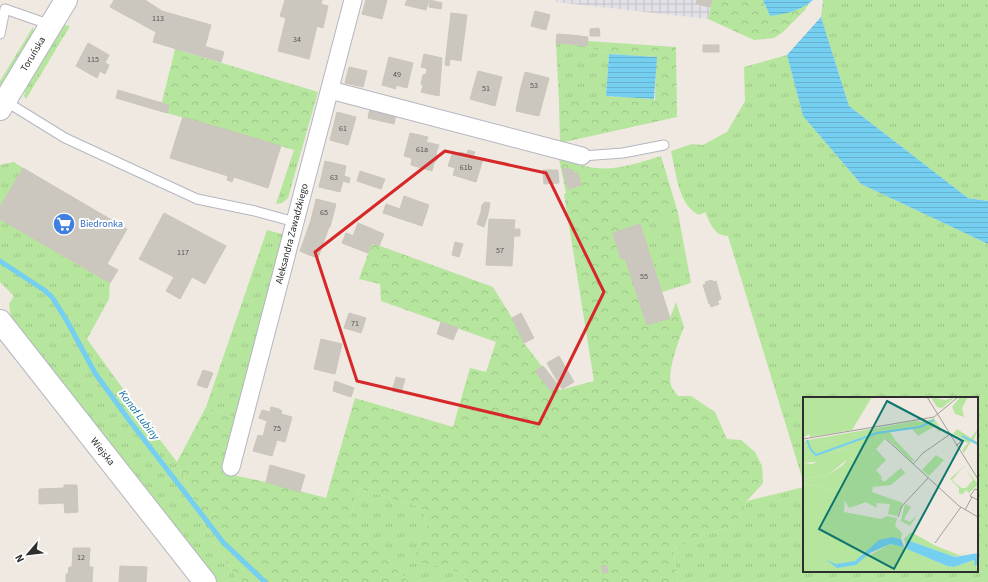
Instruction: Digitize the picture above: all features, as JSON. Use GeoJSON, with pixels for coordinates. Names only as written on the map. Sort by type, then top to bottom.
{"type":"FeatureCollection","features":[{"type":"Feature","properties":{"kind":"street","name":"Toruńska"},"geometry":{"type":"LineString","coordinates":[[3,105],[66,0]]}},
{"type":"Feature","properties":{"kind":"street","name":"Aleksandra Zawadzkiego"},"geometry":{"type":"LineString","coordinates":[[231,467],[354,0]]}},
{"type":"Feature","properties":{"kind":"street"},"geometry":{"type":"LineString","coordinates":[[330,90],[582,156]]}},
{"type":"Feature","properties":{"kind":"street","name":"Wiejska"},"geometry":{"type":"LineString","coordinates":[[0,322],[205,582]]}},
{"type":"Feature","properties":{"kind":"lane"},"geometry":{"type":"LineString","coordinates":[[0,34],[5,9],[51,26]]}},
{"type":"Feature","properties":{"kind":"lane"},"geometry":{"type":"LineString","coordinates":[[3,105],[65,138],[197,199],[255,211],[295,222]]}},
{"type":"Feature","properties":{"kind":"lane"},"geometry":{"type":"LineString","coordinates":[[582,156],[624,153],[664,145]]}},
{"type":"Feature","properties":{"kind":"highlighted area"},"geometry":{"type":"Polygon","coordinates":[[[445,151],[546,173],[604,292],[539,424],[357,381],[315,252],[445,151]]]}},
{"type":"Feature","properties":{"kind":"shaded area"},"geometry":{"type":"Polygon","coordinates":[[[556,0],[712,0],[708,19],[556,2],[556,0]]]}},
{"type":"Feature","properties":{"kind":"green space"},"geometry":{"type":"Polygon","coordinates":[[[712,0],[763,0],[770,16],[798,9],[809,3],[805,10],[782,33],[774,38],[754,40],[708,19],[712,0]]]}},
{"type":"Feature","properties":{"kind":"green space"},"geometry":{"type":"Polygon","coordinates":[[[823,0],[988,0],[988,201],[968,198],[849,106],[821,17],[823,0]]]}},
{"type":"Feature","properties":{"kind":"green space"},"geometry":{"type":"Polygon","coordinates":[[[64,25],[70,26],[26,99],[24,96],[26,88],[64,25]]]}},
{"type":"Feature","properties":{"kind":"green space"},"geometry":{"type":"Polygon","coordinates":[[[33,27],[34,32],[0,89],[0,81],[33,27]]]}},
{"type":"Feature","properties":{"kind":"green space"},"geometry":{"type":"Polygon","coordinates":[[[587,41],[676,47],[677,117],[560,143],[559,102],[655,102],[656,57],[609,54],[587,46],[587,41]]]}},
{"type":"Feature","properties":{"kind":"green space"},"geometry":{"type":"Polygon","coordinates":[[[556,43],[587,46],[609,54],[606,96],[654,99],[655,102],[559,102],[556,43]]]}},
{"type":"Feature","properties":{"kind":"green space"},"geometry":{"type":"Polygon","coordinates":[[[175,49],[318,92],[301,152],[167,113],[169,105],[162,102],[175,49]]]}},
{"type":"Feature","properties":{"kind":"green space"},"geometry":{"type":"Polygon","coordinates":[[[787,55],[803,116],[861,184],[988,244],[988,582],[678,582],[673,549],[702,535],[728,528],[739,518],[747,501],[803,487],[803,572],[978,572],[978,397],[803,397],[803,481],[728,236],[716,232],[705,212],[699,215],[686,204],[679,187],[671,151],[692,144],[703,145],[727,132],[745,101],[744,67],[787,55]]]}},
{"type":"Feature","properties":{"kind":"green space"},"geometry":{"type":"Polygon","coordinates":[[[294,150],[301,152],[288,198],[282,203],[276,204],[294,150]]]}},
{"type":"Feature","properties":{"kind":"green space"},"geometry":{"type":"Polygon","coordinates":[[[661,156],[678,213],[613,233],[621,259],[625,258],[647,325],[670,318],[676,302],[684,327],[672,364],[670,379],[673,389],[678,396],[691,396],[715,412],[727,439],[741,440],[755,452],[762,466],[763,483],[747,501],[739,518],[728,528],[702,535],[673,549],[678,582],[464,582],[465,573],[415,561],[418,544],[427,525],[422,508],[358,488],[349,521],[409,582],[239,582],[208,532],[177,462],[206,407],[236,418],[223,473],[266,482],[326,498],[355,398],[453,427],[470,368],[486,372],[496,342],[381,301],[380,284],[359,279],[372,243],[493,287],[512,318],[524,343],[560,390],[594,381],[564,194],[566,193],[559,159],[589,167],[616,168],[661,156]]]}},
{"type":"Feature","properties":{"kind":"green space"},"geometry":{"type":"Polygon","coordinates":[[[14,162],[23,168],[0,207],[0,165],[14,162]]]}},
{"type":"Feature","properties":{"kind":"green space"},"geometry":{"type":"Polygon","coordinates":[[[678,213],[691,283],[662,292],[640,224],[678,213]]]}},
{"type":"Feature","properties":{"kind":"green space"},"geometry":{"type":"Polygon","coordinates":[[[0,219],[110,283],[109,299],[87,339],[177,462],[208,532],[239,582],[214,582],[26,342],[11,317],[9,304],[14,296],[0,282],[0,219]]]}},
{"type":"Feature","properties":{"kind":"green space"},"geometry":{"type":"Polygon","coordinates":[[[267,230],[285,235],[236,418],[206,407],[267,230]]]}},
{"type":"Feature","properties":{"kind":"green space"},"geometry":{"type":"Polygon","coordinates":[[[358,488],[422,508],[427,525],[418,544],[465,573],[464,582],[409,582],[349,521],[358,488]]]}},
{"type":"Feature","properties":{"kind":"water"},"geometry":{"type":"Polygon","coordinates":[[[763,0],[813,0],[798,9],[787,13],[770,16],[763,0]]]}},
{"type":"Feature","properties":{"kind":"water"},"geometry":{"type":"Polygon","coordinates":[[[821,17],[849,106],[968,198],[988,201],[988,244],[861,184],[803,116],[787,55],[821,17]]]}},
{"type":"Feature","properties":{"kind":"water"},"geometry":{"type":"Polygon","coordinates":[[[609,54],[657,57],[654,99],[606,96],[609,54]]]}},
{"type":"Feature","properties":{"kind":"building"},"geometry":{"type":"Polygon","coordinates":[[[114,0],[145,0],[162,11],[211,25],[205,47],[156,32],[110,7],[114,0]]]}},
{"type":"Feature","properties":{"kind":"building"},"geometry":{"type":"Polygon","coordinates":[[[285,0],[322,0],[321,4],[328,6],[323,28],[317,26],[309,59],[278,51],[286,18],[280,16],[285,0]]]}},
{"type":"Feature","properties":{"kind":"building"},"geometry":{"type":"Polygon","coordinates":[[[366,0],[387,0],[382,19],[362,14],[366,0]]]}},
{"type":"Feature","properties":{"kind":"building"},"geometry":{"type":"Polygon","coordinates":[[[407,0],[429,0],[426,10],[405,5],[407,0]]]}},
{"type":"Feature","properties":{"kind":"building"},"geometry":{"type":"Polygon","coordinates":[[[430,0],[442,3],[441,9],[429,7],[430,0]]]}},
{"type":"Feature","properties":{"kind":"building"},"geometry":{"type":"Polygon","coordinates":[[[697,0],[712,0],[710,7],[696,4],[697,0]]]}},
{"type":"Feature","properties":{"kind":"building"},"geometry":{"type":"Polygon","coordinates":[[[535,11],[550,15],[546,30],[531,26],[535,11]]]}},
{"type":"Feature","properties":{"kind":"building"},"geometry":{"type":"Polygon","coordinates":[[[451,13],[467,15],[461,61],[450,59],[449,66],[445,65],[451,13]]]}},
{"type":"Feature","properties":{"kind":"building"},"geometry":{"type":"Polygon","coordinates":[[[599,28],[600,36],[590,36],[590,29],[599,28]]]}},
{"type":"Feature","properties":{"kind":"building"},"geometry":{"type":"Polygon","coordinates":[[[156,32],[224,52],[221,62],[153,42],[156,32]]]}},
{"type":"Feature","properties":{"kind":"building"},"geometry":{"type":"Polygon","coordinates":[[[557,34],[571,35],[570,44],[556,43],[557,34]]]}},
{"type":"Feature","properties":{"kind":"building"},"geometry":{"type":"Polygon","coordinates":[[[571,35],[588,37],[587,46],[570,44],[571,35]]]}},
{"type":"Feature","properties":{"kind":"building"},"geometry":{"type":"Polygon","coordinates":[[[88,43],[109,55],[105,63],[109,65],[105,74],[100,71],[97,78],[76,66],[88,43]]]}},
{"type":"Feature","properties":{"kind":"building"},"geometry":{"type":"Polygon","coordinates":[[[703,45],[719,45],[719,52],[703,52],[703,45]]]}},
{"type":"Feature","properties":{"kind":"building"},"geometry":{"type":"Polygon","coordinates":[[[424,54],[442,58],[441,72],[421,67],[424,54]]]}},
{"type":"Feature","properties":{"kind":"building"},"geometry":{"type":"Polygon","coordinates":[[[389,57],[413,63],[407,88],[396,85],[396,89],[382,85],[389,57]]]}},
{"type":"Feature","properties":{"kind":"building"},"geometry":{"type":"Polygon","coordinates":[[[349,67],[367,71],[363,87],[345,83],[349,67]]]}},
{"type":"Feature","properties":{"kind":"building"},"geometry":{"type":"Polygon","coordinates":[[[427,68],[441,72],[439,96],[421,92],[423,86],[421,84],[423,75],[426,74],[427,68]]]}},
{"type":"Feature","properties":{"kind":"building"},"geometry":{"type":"Polygon","coordinates":[[[478,71],[502,77],[495,106],[470,99],[478,71]]]}},
{"type":"Feature","properties":{"kind":"building"},"geometry":{"type":"Polygon","coordinates":[[[525,72],[549,78],[544,97],[520,91],[525,72]]]}},
{"type":"Feature","properties":{"kind":"building"},"geometry":{"type":"Polygon","coordinates":[[[118,90],[169,105],[167,113],[116,98],[118,90]]]}},
{"type":"Feature","properties":{"kind":"building"},"geometry":{"type":"Polygon","coordinates":[[[520,91],[544,97],[539,116],[516,111],[520,91]]]}},
{"type":"Feature","properties":{"kind":"building"},"geometry":{"type":"Polygon","coordinates":[[[370,108],[396,114],[394,124],[368,118],[370,108]]]}},
{"type":"Feature","properties":{"kind":"building"},"geometry":{"type":"Polygon","coordinates":[[[337,112],[356,117],[348,145],[330,140],[337,112]]]}},
{"type":"Feature","properties":{"kind":"building"},"geometry":{"type":"Polygon","coordinates":[[[183,117],[281,146],[277,158],[179,129],[183,117]]]}},
{"type":"Feature","properties":{"kind":"building"},"geometry":{"type":"Polygon","coordinates":[[[179,129],[277,158],[268,188],[234,177],[232,182],[227,180],[228,176],[170,158],[179,129]]]}},
{"type":"Feature","properties":{"kind":"building"},"geometry":{"type":"Polygon","coordinates":[[[410,133],[428,137],[426,142],[439,145],[436,153],[438,157],[434,163],[432,171],[411,165],[412,158],[404,156],[410,133]]]}},
{"type":"Feature","properties":{"kind":"building"},"geometry":{"type":"Polygon","coordinates":[[[468,150],[475,152],[473,156],[483,159],[476,182],[453,175],[455,168],[448,166],[453,152],[467,154],[468,150]]]}},
{"type":"Feature","properties":{"kind":"building"},"geometry":{"type":"Polygon","coordinates":[[[325,161],[346,166],[344,176],[350,178],[349,183],[343,181],[340,192],[319,187],[325,161]]]}},
{"type":"Feature","properties":{"kind":"building","name":"Biedronka"},"geometry":{"type":"Polygon","coordinates":[[[23,168],[127,229],[107,264],[118,270],[110,283],[0,219],[0,207],[23,168]]]}},
{"type":"Feature","properties":{"kind":"building"},"geometry":{"type":"Polygon","coordinates":[[[562,168],[573,170],[574,174],[578,173],[581,185],[568,189],[562,168]]]}},
{"type":"Feature","properties":{"kind":"building"},"geometry":{"type":"Polygon","coordinates":[[[543,170],[558,170],[559,183],[544,184],[543,170]]]}},
{"type":"Feature","properties":{"kind":"building"},"geometry":{"type":"Polygon","coordinates":[[[360,171],[385,179],[381,189],[357,181],[360,171]]]}},
{"type":"Feature","properties":{"kind":"building"},"geometry":{"type":"Polygon","coordinates":[[[404,196],[429,205],[422,226],[383,213],[386,204],[400,209],[404,196]]]}},
{"type":"Feature","properties":{"kind":"building"},"geometry":{"type":"Polygon","coordinates":[[[316,199],[336,204],[330,227],[311,220],[316,199]]]}},
{"type":"Feature","properties":{"kind":"building"},"geometry":{"type":"Polygon","coordinates":[[[485,202],[490,203],[488,214],[481,212],[482,205],[485,202]]]}},
{"type":"Feature","properties":{"kind":"building"},"geometry":{"type":"Polygon","coordinates":[[[481,212],[488,214],[484,227],[477,224],[481,212]]]}},
{"type":"Feature","properties":{"kind":"building"},"geometry":{"type":"Polygon","coordinates":[[[164,213],[226,246],[205,284],[192,277],[180,299],[166,291],[174,277],[139,259],[164,213]]]}},
{"type":"Feature","properties":{"kind":"building"},"geometry":{"type":"Polygon","coordinates":[[[489,219],[515,220],[514,229],[520,229],[520,236],[514,236],[512,266],[486,265],[489,219]]]}},
{"type":"Feature","properties":{"kind":"building"},"geometry":{"type":"Polygon","coordinates":[[[311,220],[320,223],[309,255],[300,251],[311,220]]]}},
{"type":"Feature","properties":{"kind":"building"},"geometry":{"type":"Polygon","coordinates":[[[320,223],[329,227],[318,258],[309,255],[320,223]]]}},
{"type":"Feature","properties":{"kind":"building"},"geometry":{"type":"Polygon","coordinates":[[[358,223],[384,234],[379,246],[353,236],[358,223]]]}},
{"type":"Feature","properties":{"kind":"building"},"geometry":{"type":"Polygon","coordinates":[[[640,224],[670,318],[647,325],[625,258],[621,259],[613,233],[640,224]]]}},
{"type":"Feature","properties":{"kind":"building"},"geometry":{"type":"Polygon","coordinates":[[[346,233],[372,243],[368,253],[342,243],[346,233]]]}},
{"type":"Feature","properties":{"kind":"building"},"geometry":{"type":"Polygon","coordinates":[[[455,242],[463,244],[459,257],[452,255],[455,242]]]}},
{"type":"Feature","properties":{"kind":"building"},"geometry":{"type":"Polygon","coordinates":[[[712,280],[713,282],[716,281],[721,299],[717,301],[719,304],[711,307],[703,285],[706,284],[705,282],[712,280]]]}},
{"type":"Feature","properties":{"kind":"building"},"geometry":{"type":"Polygon","coordinates":[[[349,313],[366,318],[361,333],[344,328],[349,313]]]}},
{"type":"Feature","properties":{"kind":"building"},"geometry":{"type":"Polygon","coordinates":[[[521,313],[534,338],[524,343],[512,318],[521,313]]]}},
{"type":"Feature","properties":{"kind":"building"},"geometry":{"type":"Polygon","coordinates":[[[441,322],[458,328],[453,340],[437,334],[441,322]]]}},
{"type":"Feature","properties":{"kind":"building"},"geometry":{"type":"Polygon","coordinates":[[[321,339],[342,344],[335,374],[314,369],[321,339]]]}},
{"type":"Feature","properties":{"kind":"building"},"geometry":{"type":"Polygon","coordinates":[[[559,356],[574,382],[562,389],[547,363],[559,356]]]}},
{"type":"Feature","properties":{"kind":"building"},"geometry":{"type":"Polygon","coordinates":[[[543,366],[558,385],[551,391],[535,371],[543,366]]]}},
{"type":"Feature","properties":{"kind":"building"},"geometry":{"type":"Polygon","coordinates":[[[203,370],[213,373],[207,388],[197,385],[203,370]]]}},
{"type":"Feature","properties":{"kind":"building"},"geometry":{"type":"Polygon","coordinates":[[[396,377],[405,379],[401,393],[392,391],[396,377]]]}},
{"type":"Feature","properties":{"kind":"building"},"geometry":{"type":"Polygon","coordinates":[[[335,381],[354,388],[351,397],[333,391],[335,381]]]}},
{"type":"Feature","properties":{"kind":"building"},"geometry":{"type":"Polygon","coordinates":[[[271,407],[282,411],[281,414],[292,417],[285,442],[263,436],[267,421],[259,418],[262,410],[270,412],[271,407]]]}},
{"type":"Feature","properties":{"kind":"building"},"geometry":{"type":"Polygon","coordinates":[[[258,435],[277,440],[272,456],[253,451],[258,435]]]}},
{"type":"Feature","properties":{"kind":"building"},"geometry":{"type":"Polygon","coordinates":[[[270,465],[305,475],[300,492],[266,482],[270,465]]]}},
{"type":"Feature","properties":{"kind":"building"},"geometry":{"type":"Polygon","coordinates":[[[64,485],[77,485],[78,512],[65,513],[64,503],[39,504],[39,489],[64,488],[64,485]]]}},
{"type":"Feature","properties":{"kind":"building"},"geometry":{"type":"Polygon","coordinates":[[[73,548],[90,548],[89,567],[93,567],[92,582],[66,582],[66,574],[68,574],[69,567],[72,567],[73,548]]]}},
{"type":"Feature","properties":{"kind":"building"},"geometry":{"type":"Polygon","coordinates":[[[606,565],[608,572],[603,573],[601,566],[606,565]]]}},
{"type":"Feature","properties":{"kind":"building"},"geometry":{"type":"Polygon","coordinates":[[[120,566],[147,567],[146,582],[119,582],[120,566]]]}},
{"type":"Feature","properties":{"kind":"waterway","name":"Kanał Lubiny"},"geometry":{"type":"LineString","coordinates":[[0,261],[44,290],[52,297],[67,321],[95,373],[129,420],[223,542],[265,582]]}},
{"type":"Feature","properties":{"kind":"place","name":"Biedronka"},"geometry":{"type":"Point","coordinates":[64,224]}}]}
